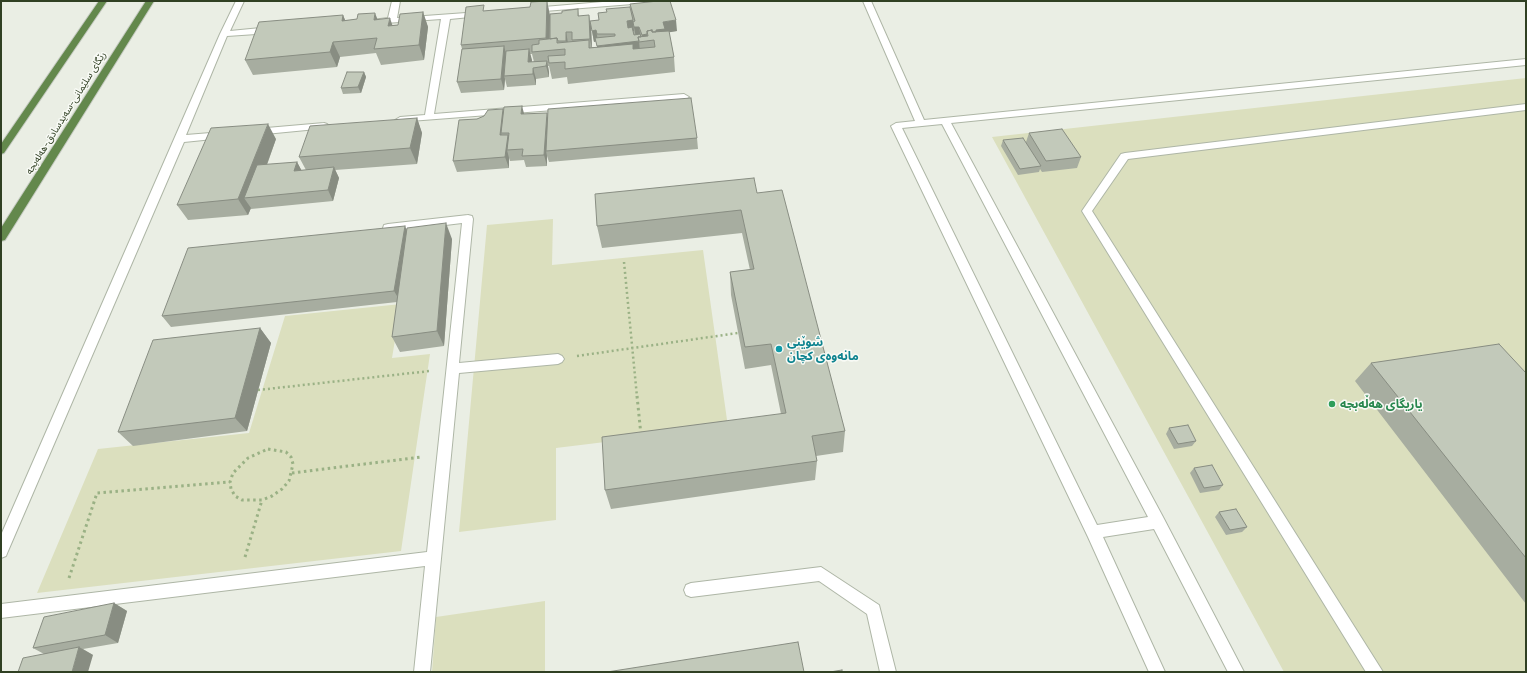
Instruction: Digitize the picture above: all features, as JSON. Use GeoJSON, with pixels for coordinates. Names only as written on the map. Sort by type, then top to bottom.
{"type":"FeatureCollection","features":[{"type":"Feature","properties":{"kind":"highway"},"geometry":{"type":"LineString","coordinates":[[1,151],[103,1]]}},
{"type":"Feature","properties":{"kind":"highway","name":"رێگای سلێمانی-سەیدسادق-هەلەبجە"},"geometry":{"type":"LineString","coordinates":[[1,238],[150,1]]}},
{"type":"Feature","properties":{"kind":"street"},"geometry":{"type":"LineString","coordinates":[[1,551],[224,34],[240,1]]}},
{"type":"Feature","properties":{"kind":"street"},"geometry":{"type":"LineString","coordinates":[[392,21],[396,1]]}},
{"type":"Feature","properties":{"kind":"street"},"geometry":{"type":"LineString","coordinates":[[526,10],[542,5],[645,1]]}},
{"type":"Feature","properties":{"kind":"street"},"geometry":{"type":"LineString","coordinates":[[867,1],[921,124]]}},
{"type":"Feature","properties":{"kind":"street"},"geometry":{"type":"LineString","coordinates":[[369,22],[486,13]]}},
{"type":"Feature","properties":{"kind":"street"},"geometry":{"type":"LineString","coordinates":[[429,117],[446,16]]}},
{"type":"Feature","properties":{"kind":"street"},"geometry":{"type":"LineString","coordinates":[[224,34],[277,30]]}},
{"type":"Feature","properties":{"kind":"street"},"geometry":{"type":"LineString","coordinates":[[1157,672],[1093,532],[896,126],[1526,62]]}},
{"type":"Feature","properties":{"kind":"street"},"geometry":{"type":"LineString","coordinates":[[390,121],[684,98]]}},
{"type":"Feature","properties":{"kind":"street"},"geometry":{"type":"LineString","coordinates":[[1375,672],[1087,211],[1125,156],[1526,106]]}},
{"type":"Feature","properties":{"kind":"street"},"geometry":{"type":"LineString","coordinates":[[945,121],[1236,672]]}},
{"type":"Feature","properties":{"kind":"street"},"geometry":{"type":"LineString","coordinates":[[180,139],[336,126]]}},
{"type":"Feature","properties":{"kind":"street"},"geometry":{"type":"LineString","coordinates":[[380,228],[468,219],[422,672]]}},
{"type":"Feature","properties":{"kind":"street"},"geometry":{"type":"LineString","coordinates":[[453,369],[558,359]]}},
{"type":"Feature","properties":{"kind":"street"},"geometry":{"type":"LineString","coordinates":[[1093,532],[1158,522]]}},
{"type":"Feature","properties":{"kind":"street"},"geometry":{"type":"LineString","coordinates":[[1,611],[434,558]]}},
{"type":"Feature","properties":{"kind":"street"},"geometry":{"type":"LineString","coordinates":[[691,590],[821,574],[874,610],[888,672]]}},
{"type":"Feature","properties":{"kind":"path"},"geometry":{"type":"LineString","coordinates":[[624,262],[634,348],[641,436]]}},
{"type":"Feature","properties":{"kind":"path"},"geometry":{"type":"LineString","coordinates":[[558,359],[738,333]]}},
{"type":"Feature","properties":{"kind":"path"},"geometry":{"type":"LineString","coordinates":[[258,390],[453,369]]}},
{"type":"Feature","properties":{"kind":"path"},"geometry":{"type":"LineString","coordinates":[[268,450],[286,452],[291,457],[293,464],[292,472],[289,481],[282,489],[272,496],[262,500],[242,500],[235,496],[231,489],[230,482],[233,472],[248,458],[268,450]]}},
{"type":"Feature","properties":{"kind":"path"},"geometry":{"type":"LineString","coordinates":[[292,472],[444,454]]}},
{"type":"Feature","properties":{"kind":"path"},"geometry":{"type":"LineString","coordinates":[[60,604],[97,493],[230,482]]}},
{"type":"Feature","properties":{"kind":"path"},"geometry":{"type":"LineString","coordinates":[[238,582],[262,500]]}},
{"type":"Feature","properties":{"kind":"green space","name":"یاریگای هەڵەبجە"},"geometry":{"type":"Polygon","coordinates":[[[1526,78],[1526,672],[1284,672],[992,137],[1526,78]]]}},
{"type":"Feature","properties":{"kind":"green space"},"geometry":{"type":"Polygon","coordinates":[[[553,219],[552,265],[703,250],[728,427],[556,448],[556,520],[459,532],[487,225],[553,219]]]}},
{"type":"Feature","properties":{"kind":"green space"},"geometry":{"type":"Polygon","coordinates":[[[401,304],[392,358],[430,354],[401,551],[37,593],[98,449],[249,433],[285,316],[401,304]]]}},
{"type":"Feature","properties":{"kind":"green space"},"geometry":{"type":"Polygon","coordinates":[[[545,601],[545,672],[432,672],[436,617],[545,601]]]}},
{"type":"Feature","properties":{"kind":"building"},"geometry":{"type":"Polygon","coordinates":[[[547,1],[546,38],[461,45],[466,7],[484,5],[483,11],[530,7],[531,2],[547,1]]]}},
{"type":"Feature","properties":{"kind":"building"},"geometry":{"type":"Polygon","coordinates":[[[670,1],[676,20],[663,22],[665,29],[656,30],[656,32],[652,32],[652,30],[647,31],[647,34],[642,35],[639,27],[634,27],[633,22],[635,21],[630,4],[670,1]]]}},
{"type":"Feature","properties":{"kind":"building"},"geometry":{"type":"Polygon","coordinates":[[[630,7],[633,20],[627,21],[628,28],[632,27],[634,35],[640,34],[641,37],[638,37],[639,41],[597,46],[595,38],[615,36],[615,34],[597,34],[596,30],[592,31],[590,21],[599,20],[598,13],[607,12],[606,9],[630,7]]]}},
{"type":"Feature","properties":{"kind":"building"},"geometry":{"type":"Polygon","coordinates":[[[578,9],[578,16],[589,15],[590,39],[572,40],[572,32],[566,32],[566,41],[558,41],[557,38],[550,39],[550,14],[578,9]]]}},
{"type":"Feature","properties":{"kind":"building"},"geometry":{"type":"Polygon","coordinates":[[[423,12],[419,45],[374,49],[377,38],[333,42],[330,52],[245,60],[259,22],[343,15],[342,21],[357,19],[358,14],[375,13],[374,20],[390,18],[388,26],[398,25],[400,14],[423,12]]]}},
{"type":"Feature","properties":{"kind":"building"},"geometry":{"type":"Polygon","coordinates":[[[652,30],[652,32],[669,31],[674,57],[565,69],[565,62],[549,63],[548,56],[565,55],[565,49],[532,52],[532,45],[539,44],[539,40],[557,38],[557,43],[589,40],[589,48],[633,44],[633,49],[655,47],[654,40],[639,42],[638,37],[648,36],[647,31],[652,30]]]}},
{"type":"Feature","properties":{"kind":"building"},"geometry":{"type":"Polygon","coordinates":[[[504,46],[501,79],[457,82],[462,49],[504,46]]]}},
{"type":"Feature","properties":{"kind":"building"},"geometry":{"type":"Polygon","coordinates":[[[529,49],[528,62],[547,61],[546,66],[533,68],[533,74],[504,76],[506,51],[529,49]]]}},
{"type":"Feature","properties":{"kind":"building"},"geometry":{"type":"Polygon","coordinates":[[[347,72],[364,72],[358,87],[341,88],[347,72]]]}},
{"type":"Feature","properties":{"kind":"building"},"geometry":{"type":"Polygon","coordinates":[[[691,98],[697,138],[546,151],[548,109],[691,98]]]}},
{"type":"Feature","properties":{"kind":"building"},"geometry":{"type":"Polygon","coordinates":[[[522,106],[521,114],[547,113],[544,155],[522,156],[523,149],[507,150],[509,133],[501,133],[504,107],[522,106]]]}},
{"type":"Feature","properties":{"kind":"building"},"geometry":{"type":"Polygon","coordinates":[[[503,109],[500,135],[508,135],[505,157],[453,161],[459,120],[477,119],[484,116],[488,110],[503,109]]]}},
{"type":"Feature","properties":{"kind":"building"},"geometry":{"type":"Polygon","coordinates":[[[417,118],[410,148],[299,157],[310,126],[417,118]]]}},
{"type":"Feature","properties":{"kind":"building"},"geometry":{"type":"Polygon","coordinates":[[[268,124],[238,199],[177,205],[211,128],[268,124]]]}},
{"type":"Feature","properties":{"kind":"building"},"geometry":{"type":"Polygon","coordinates":[[[1062,129],[1081,157],[1046,161],[1029,133],[1062,129]]]}},
{"type":"Feature","properties":{"kind":"building"},"geometry":{"type":"Polygon","coordinates":[[[1023,138],[1041,166],[1020,169],[1003,140],[1023,138]]]}},
{"type":"Feature","properties":{"kind":"building"},"geometry":{"type":"Polygon","coordinates":[[[297,162],[294,171],[334,167],[328,190],[244,198],[257,165],[297,162]]]}},
{"type":"Feature","properties":{"kind":"building","name":"شوێنی مانەوەی کچان"},"geometry":{"type":"Polygon","coordinates":[[[754,178],[757,193],[782,190],[845,431],[812,436],[817,461],[605,490],[602,437],[786,413],[771,344],[745,347],[730,272],[754,269],[741,210],[597,226],[595,194],[754,178]]]}},
{"type":"Feature","properties":{"kind":"building"},"geometry":{"type":"Polygon","coordinates":[[[446,223],[437,331],[392,337],[407,228],[446,223]]]}},
{"type":"Feature","properties":{"kind":"building"},"geometry":{"type":"Polygon","coordinates":[[[405,226],[394,291],[162,316],[188,248],[405,226]]]}},
{"type":"Feature","properties":{"kind":"building"},"geometry":{"type":"Polygon","coordinates":[[[260,328],[235,418],[118,432],[153,340],[260,328]]]}},
{"type":"Feature","properties":{"kind":"building"},"geometry":{"type":"Polygon","coordinates":[[[1499,344],[1526,373],[1526,558],[1371,363],[1499,344]]]}},
{"type":"Feature","properties":{"kind":"building"},"geometry":{"type":"Polygon","coordinates":[[[1188,425],[1196,441],[1178,444],[1169,428],[1188,425]]]}},
{"type":"Feature","properties":{"kind":"building"},"geometry":{"type":"Polygon","coordinates":[[[1212,465],[1223,485],[1204,488],[1194,468],[1212,465]]]}},
{"type":"Feature","properties":{"kind":"building"},"geometry":{"type":"Polygon","coordinates":[[[1236,509],[1247,527],[1230,530],[1219,512],[1236,509]]]}},
{"type":"Feature","properties":{"kind":"building"},"geometry":{"type":"Polygon","coordinates":[[[114,603],[105,635],[33,648],[44,617],[114,603]]]}},
{"type":"Feature","properties":{"kind":"building"},"geometry":{"type":"Polygon","coordinates":[[[798,642],[804,672],[607,672],[798,642]]]}},
{"type":"Feature","properties":{"kind":"building"},"geometry":{"type":"Polygon","coordinates":[[[79,647],[72,672],[18,672],[23,658],[79,647]]]}},
{"type":"Feature","properties":{"kind":"building"},"geometry":{"type":"Polygon","coordinates":[[[842,670],[842,672],[830,672],[842,670]]]}},
{"type":"Feature","properties":{"kind":"place","name":"شوێنی مانەوەی کچان"},"geometry":{"type":"Point","coordinates":[779,349]}},
{"type":"Feature","properties":{"kind":"place","name":"یاریگای هەڵەبجە"},"geometry":{"type":"Point","coordinates":[1332,404]}}]}
